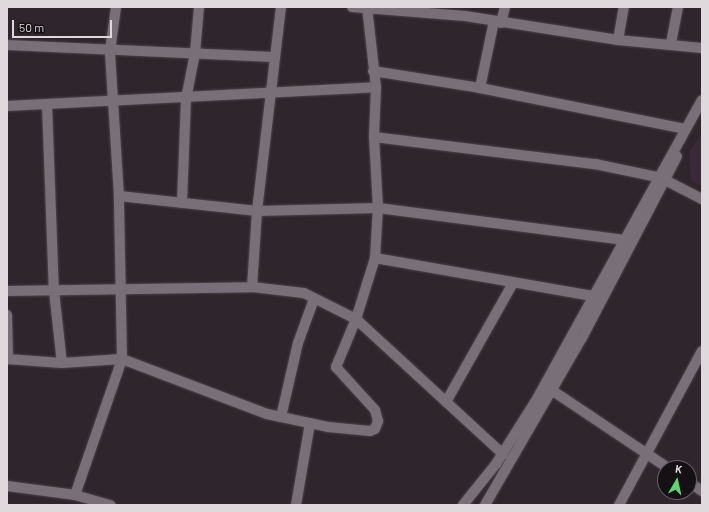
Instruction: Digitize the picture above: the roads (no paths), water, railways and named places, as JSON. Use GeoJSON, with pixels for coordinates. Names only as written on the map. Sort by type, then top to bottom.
{"type":"FeatureCollection","features":[{"type":"Feature","properties":{"kind":"street"},"geometry":{"type":"LineString","coordinates":[[75,494],[122,359],[119,196],[110,51],[116,7]]}},
{"type":"Feature","properties":{"kind":"street"},"geometry":{"type":"LineString","coordinates":[[182,203],[186,98],[195,53],[199,7]]}},
{"type":"Feature","properties":{"kind":"street"},"geometry":{"type":"LineString","coordinates":[[252,287],[257,211],[274,57],[282,7]]}},
{"type":"Feature","properties":{"kind":"street"},"geometry":{"type":"LineString","coordinates":[[352,7],[449,12],[497,22],[618,40],[671,43],[702,48]]}},
{"type":"Feature","properties":{"kind":"street"},"geometry":{"type":"LineString","coordinates":[[480,88],[497,22],[504,7]]}},
{"type":"Feature","properties":{"kind":"street"},"geometry":{"type":"LineString","coordinates":[[618,40],[624,7]]}},
{"type":"Feature","properties":{"kind":"street"},"geometry":{"type":"LineString","coordinates":[[671,43],[678,7]]}},
{"type":"Feature","properties":{"kind":"street"},"geometry":{"type":"LineString","coordinates":[[7,315],[8,359],[62,363],[122,359],[281,417],[370,432],[376,429],[378,421],[375,410],[336,367],[356,319],[375,258],[378,208],[374,137],[376,87],[367,8]]}},
{"type":"Feature","properties":{"kind":"street"},"geometry":{"type":"LineString","coordinates":[[7,45],[110,51],[274,57]]}},
{"type":"Feature","properties":{"kind":"street"},"geometry":{"type":"LineString","coordinates":[[373,71],[480,88],[685,129]]}},
{"type":"Feature","properties":{"kind":"street"},"geometry":{"type":"LineString","coordinates":[[7,106],[271,95],[376,87]]}},
{"type":"Feature","properties":{"kind":"street"},"geometry":{"type":"LineString","coordinates":[[485,505],[553,391],[685,129],[702,100]]}},
{"type":"Feature","properties":{"kind":"street"},"geometry":{"type":"LineString","coordinates":[[47,104],[54,291],[62,363]]}},
{"type":"Feature","properties":{"kind":"street"},"geometry":{"type":"LineString","coordinates":[[463,505],[503,454],[538,397],[623,240],[661,179],[702,108]]}},
{"type":"Feature","properties":{"kind":"street"},"geometry":{"type":"LineString","coordinates":[[374,137],[596,164],[661,179],[702,199]]}},
{"type":"Feature","properties":{"kind":"street"},"geometry":{"type":"LineString","coordinates":[[119,196],[257,211],[378,208],[623,240]]}},
{"type":"Feature","properties":{"kind":"street"},"geometry":{"type":"LineString","coordinates":[[375,258],[593,296]]}},
{"type":"Feature","properties":{"kind":"street"},"geometry":{"type":"LineString","coordinates":[[446,402],[514,283]]}},
{"type":"Feature","properties":{"kind":"street"},"geometry":{"type":"LineString","coordinates":[[7,291],[252,287],[304,293],[356,319],[503,454]]}},
{"type":"Feature","properties":{"kind":"street"},"geometry":{"type":"LineString","coordinates":[[281,417],[298,342],[314,298]]}},
{"type":"Feature","properties":{"kind":"street"},"geometry":{"type":"LineString","coordinates":[[619,505],[648,454],[702,350]]}},
{"type":"Feature","properties":{"kind":"street"},"geometry":{"type":"LineString","coordinates":[[553,391],[657,460]]}},
{"type":"Feature","properties":{"kind":"street"},"geometry":{"type":"LineString","coordinates":[[296,505],[310,423]]}},
{"type":"Feature","properties":{"kind":"street"},"geometry":{"type":"LineString","coordinates":[[7,486],[75,494],[111,505]]}}]}
